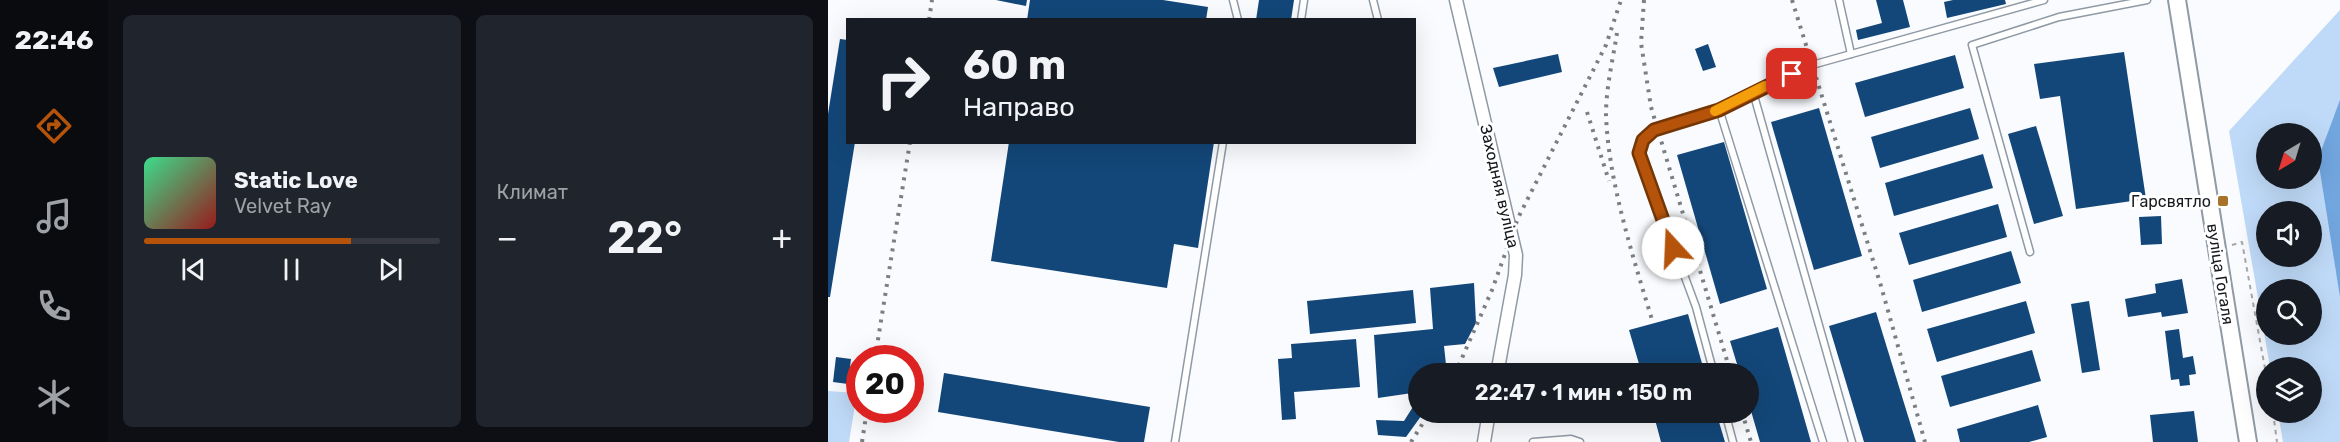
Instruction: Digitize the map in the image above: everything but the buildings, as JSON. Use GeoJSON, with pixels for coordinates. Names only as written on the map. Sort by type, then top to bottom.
{"type":"FeatureCollection","features":[{"type":"Feature","properties":{"kind":"main road","name":"вуліца Гогаля"},"geometry":{"type":"LineString","coordinates":[[2177,0],[2248,442]]}},
{"type":"Feature","properties":{"kind":"street","name":"Заходняя вуліца"},"geometry":{"type":"LineString","coordinates":[[1456,0],[1516,255],[1515,275],[1499,363]]}},
{"type":"Feature","properties":{"kind":"street"},"geometry":{"type":"LineString","coordinates":[[1484,442],[1487,423]]}},
{"type":"Feature","properties":{"kind":"lane"},"geometry":{"type":"LineString","coordinates":[[1233,0],[1238,18]]}},
{"type":"Feature","properties":{"kind":"lane"},"geometry":{"type":"LineString","coordinates":[[1301,18],[1304,0]]}},
{"type":"Feature","properties":{"kind":"lane"},"geometry":{"type":"LineString","coordinates":[[1373,0],[1378,18]]}},
{"type":"Feature","properties":{"kind":"lane"},"geometry":{"type":"LineString","coordinates":[[1839,0],[1851,54]]}},
{"type":"Feature","properties":{"kind":"lane"},"geometry":{"type":"LineString","coordinates":[[1711,363],[1696,307],[1639,153],[1643,140],[1654,130],[1719,110],[1812,65],[2044,0]]}},
{"type":"Feature","properties":{"kind":"lane"},"geometry":{"type":"LineString","coordinates":[[2030,252],[1972,45],[2059,17],[2147,0]]}},
{"type":"Feature","properties":{"kind":"lane"},"geometry":{"type":"LineString","coordinates":[[1753,92],[1852,442]]}},
{"type":"Feature","properties":{"kind":"lane"},"geometry":{"type":"LineString","coordinates":[[1719,110],[1823,442]]}},
{"type":"Feature","properties":{"kind":"lane"},"geometry":{"type":"LineString","coordinates":[[1175,442],[1223,144]]}},
{"type":"Feature","properties":{"kind":"lane"},"geometry":{"type":"LineString","coordinates":[[1728,423],[1733,442]]}},
{"type":"Feature","properties":{"kind":"lane"},"geometry":{"type":"LineString","coordinates":[[1533,442],[1571,439],[1580,442]]}},
{"type":"Feature","properties":{"kind":"path"},"geometry":{"type":"LineString","coordinates":[[2232,245],[2242,242],[2263,357]]}},
{"type":"Feature","properties":{"kind":"path"},"geometry":{"type":"LineString","coordinates":[[2274,423],[2277,442]]}},
{"type":"Feature","properties":{"kind":"shaded area"},"geometry":{"type":"Polygon","coordinates":[[[2340,10],[2340,442],[2283,442],[2280,423],[2322,423],[2322,357],[2268,357],[2266,345],[2322,345],[2322,279],[2256,279],[2256,286],[2229,131],[2340,10]]]}},
{"type":"Feature","properties":{"kind":"shaded area"},"geometry":{"type":"Polygon","coordinates":[[[828,391],[846,392],[846,423],[852,423],[849,442],[828,442],[828,391]]]}},
{"type":"Feature","properties":{"kind":"water"},"geometry":{"type":"Polygon","coordinates":[[[2340,100],[2340,297],[2322,184],[2322,148],[2340,100]]]}},
{"type":"Feature","properties":{"kind":"railway"},"geometry":{"type":"LineString","coordinates":[[929,18],[932,0]]}},
{"type":"Feature","properties":{"kind":"railway"},"geometry":{"type":"LineString","coordinates":[[1460,363],[1492,290],[1518,218],[1606,45],[1621,0]]}},
{"type":"Feature","properties":{"kind":"railway"},"geometry":{"type":"LineString","coordinates":[[1644,0],[1641,43],[1651,107],[1728,363]]}},
{"type":"Feature","properties":{"kind":"railway"},"geometry":{"type":"LineString","coordinates":[[1792,0],[1881,286],[1925,442]]}},
{"type":"Feature","properties":{"kind":"railway"},"geometry":{"type":"LineString","coordinates":[[1617,33],[1607,94],[1608,140],[1623,220],[1653,323]]}},
{"type":"Feature","properties":{"kind":"railway"},"geometry":{"type":"LineString","coordinates":[[1587,112],[1609,181]]}},
{"type":"Feature","properties":{"kind":"railway"},"geometry":{"type":"LineString","coordinates":[[877,345],[910,144]]}},
{"type":"Feature","properties":{"kind":"railway"},"geometry":{"type":"LineString","coordinates":[[862,442],[865,423]]}},
{"type":"Feature","properties":{"kind":"railway"},"geometry":{"type":"LineString","coordinates":[[1411,442],[1423,423]]}},
{"type":"Feature","properties":{"kind":"railway"},"geometry":{"type":"LineString","coordinates":[[1745,423],[1751,442]]}},
{"type":"Feature","properties":{"kind":"slow traffic"},"geometry":{"type":"LineString","coordinates":[[1715,111],[1765,86]]}},
{"type":"Feature","properties":{"kind":"place","name":"Гарсвятло"},"geometry":{"type":"Point","coordinates":[2223,201]}},
{"type":"Feature","properties":{"kind":"route"},"geometry":{"type":"LineString","coordinates":[[1673,248],[1639,153],[1643,140],[1654,130],[1719,110],[1792,74]]}}]}
